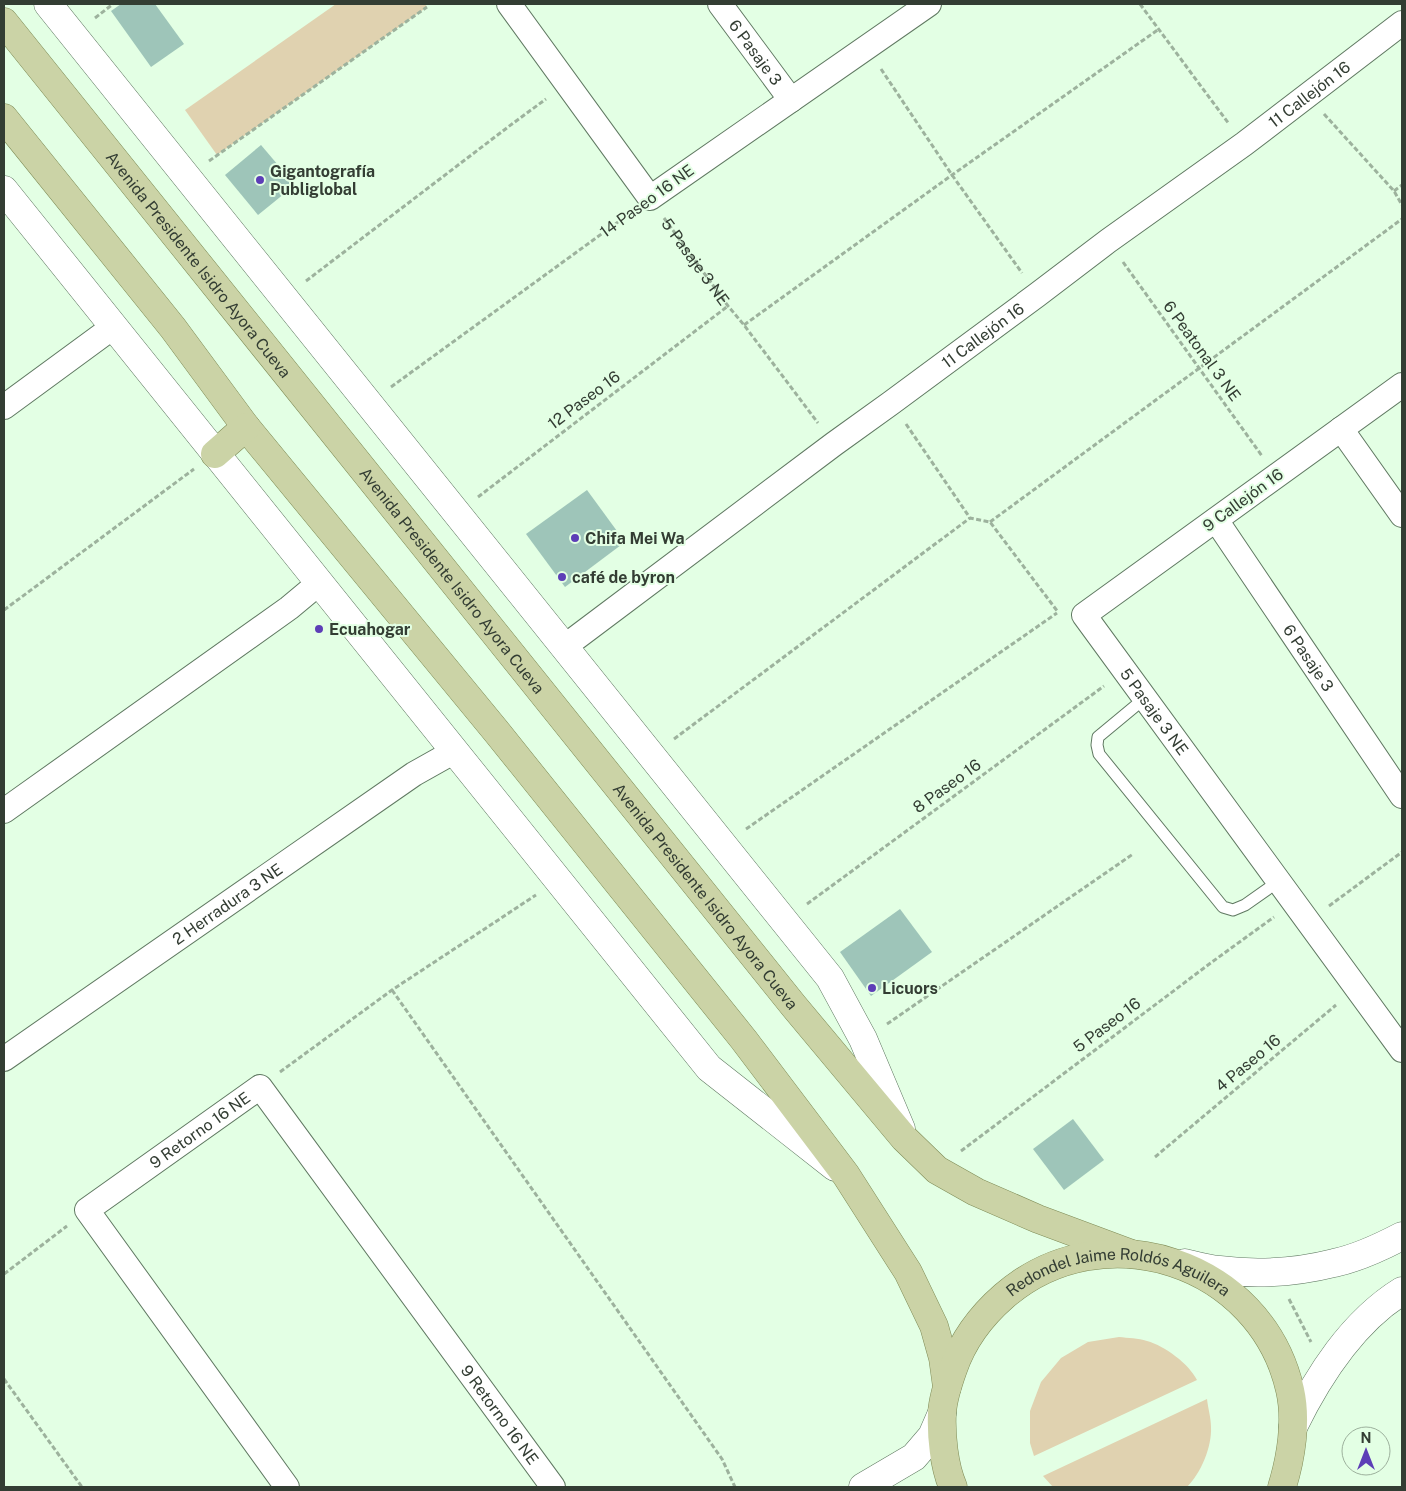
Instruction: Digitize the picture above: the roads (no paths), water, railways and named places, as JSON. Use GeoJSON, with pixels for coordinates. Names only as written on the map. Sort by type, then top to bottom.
{"type":"FeatureCollection","features":[{"type":"Feature","properties":{"kind":"main road","name":"Avenida Presidente Isidro Ayora Cueva"},"geometry":{"type":"LineString","coordinates":[[48,4],[830,978],[864,1040],[904,1138]]}},
{"type":"Feature","properties":{"kind":"main road","name":"Avenida Presidente Isidro Ayora Cueva"},"geometry":{"type":"LineString","coordinates":[[4,22],[793,1005],[904,1138],[936,1170],[976,1192],[1038,1219],[1132,1254]]}},
{"type":"Feature","properties":{"kind":"main road"},"geometry":{"type":"LineString","coordinates":[[4,118],[172,328],[246,427],[496,731],[726,1017],[846,1175],[908,1272],[934,1326],[944,1358],[944,1400],[932,1436],[914,1457],[863,1487]]}},
{"type":"Feature","properties":{"kind":"main road"},"geometry":{"type":"LineString","coordinates":[[4,190],[708,1068],[846,1175]]}},
{"type":"Feature","properties":{"kind":"main road"},"geometry":{"type":"LineString","coordinates":[[215,454],[246,427]]}},
{"type":"Feature","properties":{"kind":"main road"},"geometry":{"type":"LineString","coordinates":[[1162,1258],[1218,1270],[1255,1272],[1294,1270],[1335,1263],[1380,1248],[1402,1236]]}},
{"type":"Feature","properties":{"kind":"main road","name":"Redondel Jaime Roldós Aguilera"},"geometry":{"type":"LineString","coordinates":[[953,1487],[947,1473],[944,1443],[944,1400],[958,1354],[973,1328],[993,1305],[1018,1284],[1043,1270],[1071,1259],[1101,1254],[1132,1254],[1162,1258],[1191,1269],[1213,1280],[1235,1297],[1254,1317],[1271,1340],[1291,1391],[1293,1428],[1290,1455],[1282,1487]]}},
{"type":"Feature","properties":{"kind":"main road"},"geometry":{"type":"LineString","coordinates":[[1293,1428],[1308,1397],[1333,1358],[1371,1316],[1402,1291]]}},
{"type":"Feature","properties":{"kind":"main road"},"geometry":{"type":"LineString","coordinates":[[1289,1487],[1290,1455]]}},
{"type":"Feature","properties":{"kind":"street","name":"14 Paseo 16 NE"},"geometry":{"type":"LineString","coordinates":[[509,4],[650,198],[926,5]]}},
{"type":"Feature","properties":{"kind":"street","name":"6 Pasaje 3"},"geometry":{"type":"LineString","coordinates":[[720,4],[791,100]]}},
{"type":"Feature","properties":{"kind":"street","name":"11 Callejón 16"},"geometry":{"type":"LineString","coordinates":[[564,647],[1108,241],[1244,144],[1402,24]]}},
{"type":"Feature","properties":{"kind":"street"},"geometry":{"type":"LineString","coordinates":[[4,407],[114,327]]}},
{"type":"Feature","properties":{"kind":"street","name":"9 Callejón 16"},"geometry":{"type":"LineString","coordinates":[[1084,615],[1402,385]]}},
{"type":"Feature","properties":{"kind":"street"},"geometry":{"type":"LineString","coordinates":[[1341,430],[1402,515]]}},
{"type":"Feature","properties":{"kind":"street","name":"6 Pasaje 3"},"geometry":{"type":"LineString","coordinates":[[1216,520],[1402,796]]}},
{"type":"Feature","properties":{"kind":"street"},"geometry":{"type":"LineString","coordinates":[[4,811],[289,608],[319,583]]}},
{"type":"Feature","properties":{"kind":"street","name":"5 Pasaje 3 NE"},"geometry":{"type":"LineString","coordinates":[[1084,615],[1402,1050]]}},
{"type":"Feature","properties":{"kind":"street","name":"2 Herradura 3 NE"},"geometry":{"type":"LineString","coordinates":[[4,1059],[414,774],[454,751]]}},
{"type":"Feature","properties":{"kind":"street","name":"9 Retorno 16 NE"},"geometry":{"type":"LineString","coordinates":[[287,1487],[87,1210],[260,1087],[553,1487]]}},
{"type":"Feature","properties":{"kind":"lane"},"geometry":{"type":"LineString","coordinates":[[1145,698],[1098,737],[1099,754],[1223,907],[1233,910],[1244,905],[1279,881]]}},
{"type":"Feature","properties":{"kind":"place","name":"Gigantografía Publiglobal"},"geometry":{"type":"Point","coordinates":[260,180]}},
{"type":"Feature","properties":{"kind":"place","name":"Chifa Mei Wa"},"geometry":{"type":"Point","coordinates":[575,538]}},
{"type":"Feature","properties":{"kind":"place","name":"café de byron"},"geometry":{"type":"Point","coordinates":[562,577]}},
{"type":"Feature","properties":{"kind":"place","name":"Ecuahogar"},"geometry":{"type":"Point","coordinates":[319,629]}},
{"type":"Feature","properties":{"kind":"place","name":"Licuors"},"geometry":{"type":"Point","coordinates":[872,988]}}]}
